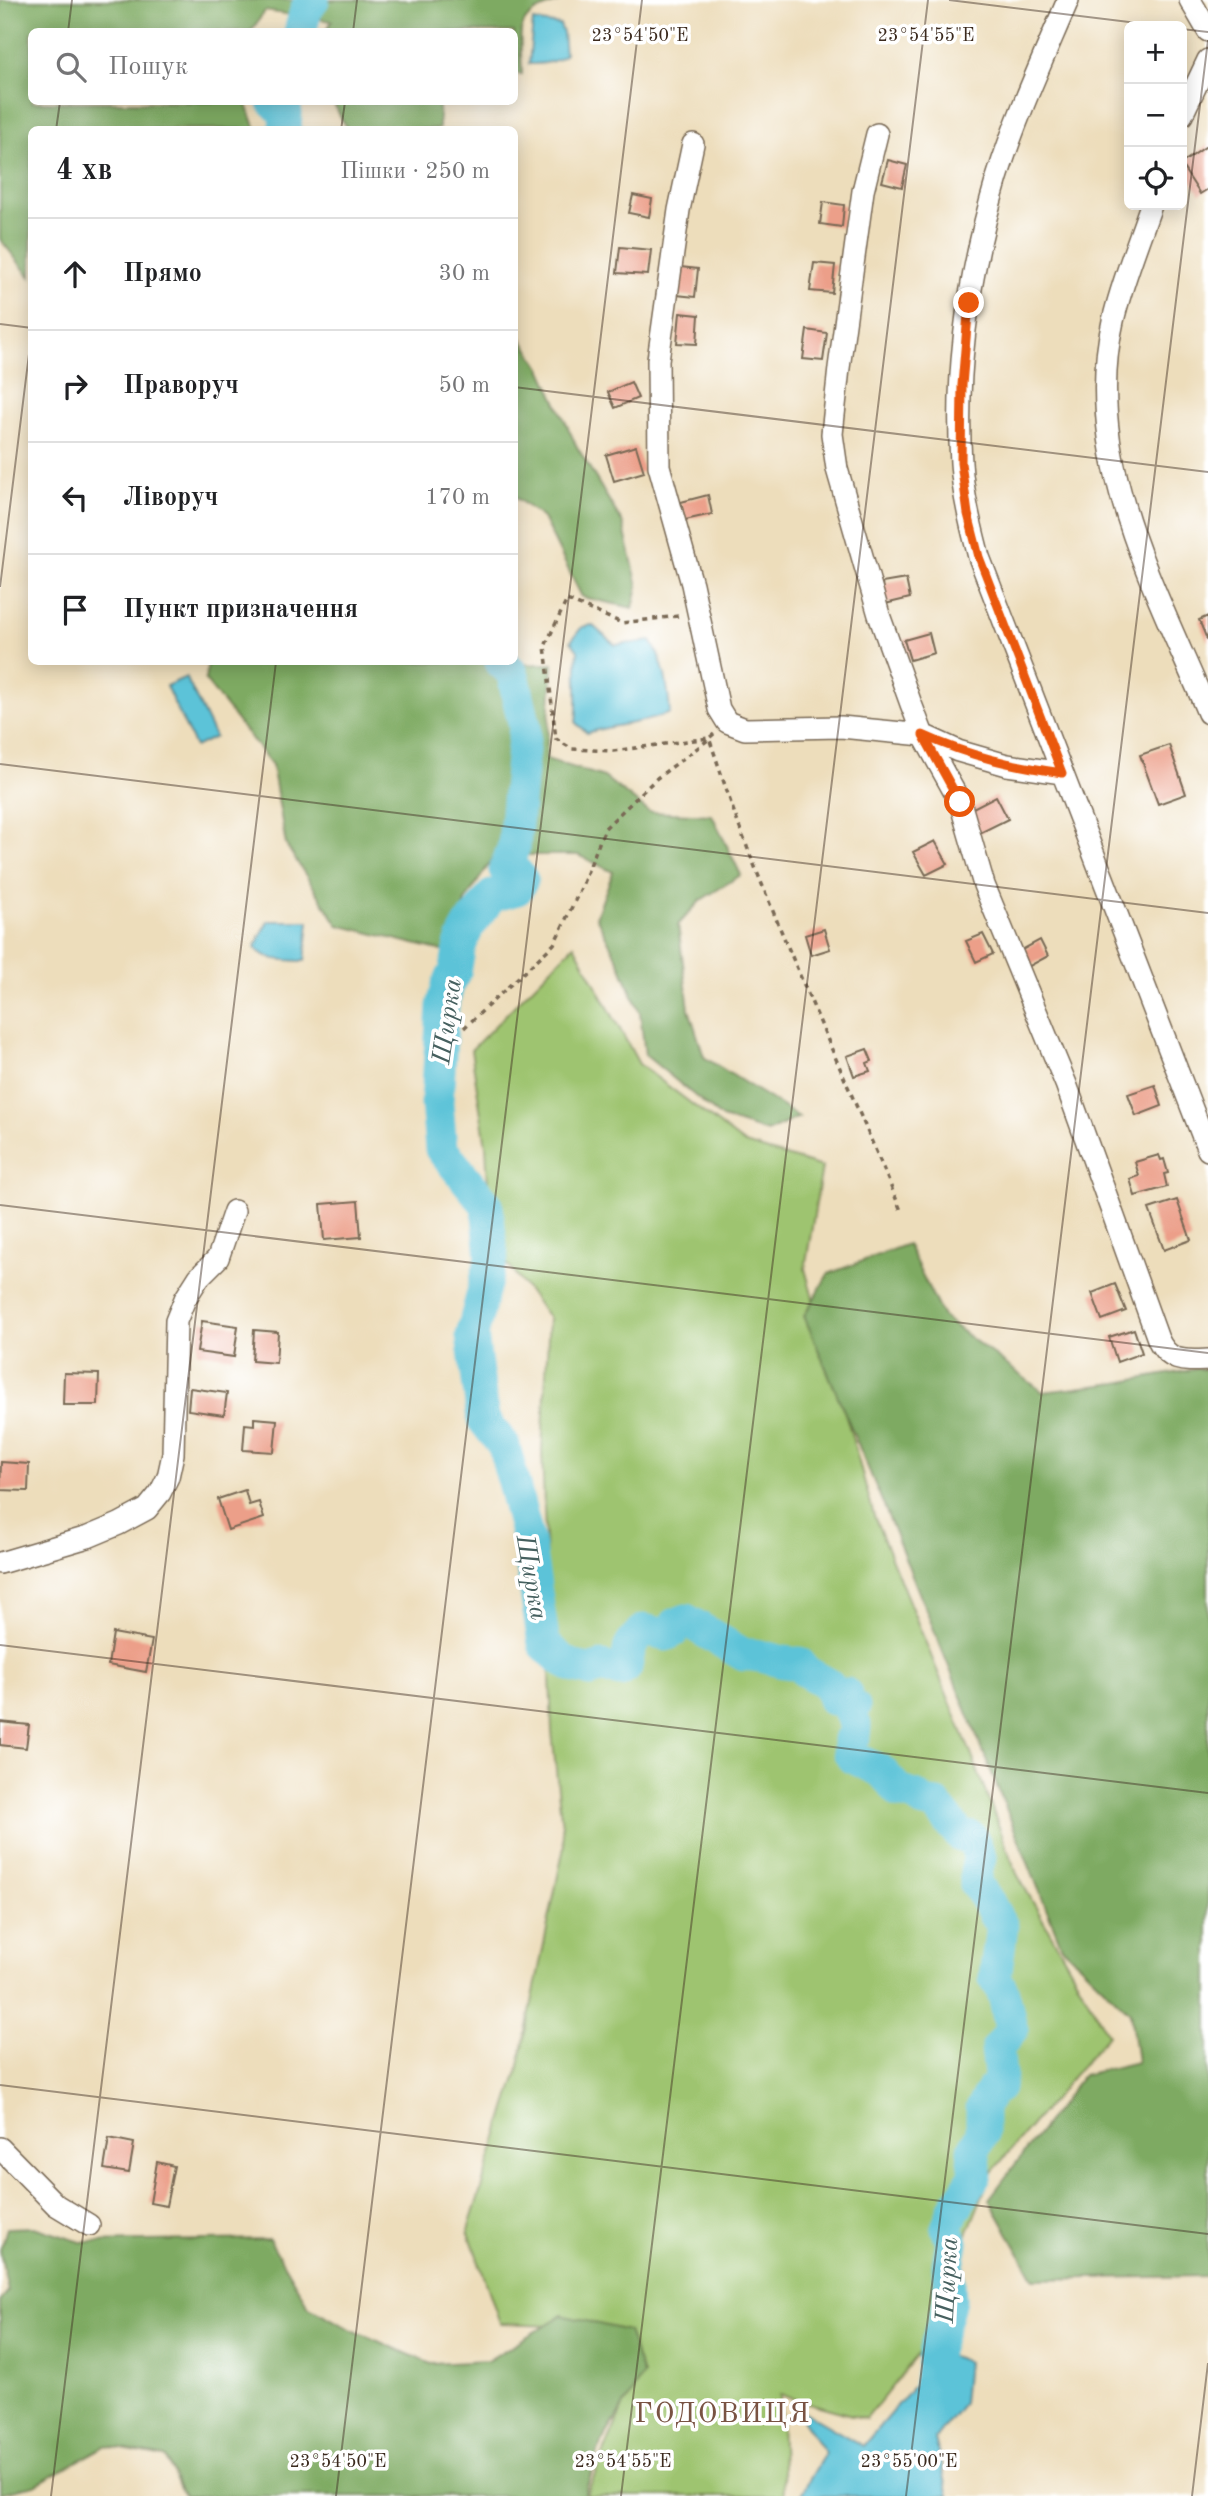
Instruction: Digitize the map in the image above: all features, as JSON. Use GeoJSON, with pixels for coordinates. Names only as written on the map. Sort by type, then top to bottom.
{"type":"FeatureCollection","features":[{"type":"Feature","properties":{"kind":"street"},"geometry":{"type":"LineString","coordinates":[[1068,0],[1014,132],[987,213],[977,256],[969,303],[962,385],[961,463],[968,514],[979,557],[1208,1150]]}},
{"type":"Feature","properties":{"kind":"street"},"geometry":{"type":"LineString","coordinates":[[1190,0],[1208,32]]}},
{"type":"Feature","properties":{"kind":"street"},"geometry":{"type":"LineString","coordinates":[[1187,105],[1208,60]]}},
{"type":"Feature","properties":{"kind":"street"},"geometry":{"type":"LineString","coordinates":[[877,134],[863,191],[849,280],[832,434],[838,469],[879,615],[923,735],[960,802],[984,885],[1066,1084],[1158,1339],[1171,1358],[1208,1360]]}},
{"type":"Feature","properties":{"kind":"street"},"geometry":{"type":"LineString","coordinates":[[693,144],[679,210],[658,360],[659,466],[697,608],[719,709],[727,722],[745,729],[841,727],[923,735],[957,751],[1007,765],[1062,773]]}},
{"type":"Feature","properties":{"kind":"street"},"geometry":{"type":"LineString","coordinates":[[1149,210],[1113,321],[1106,368],[1105,400],[1115,473],[1126,519],[1208,713]]}},
{"type":"Feature","properties":{"kind":"street"},"geometry":{"type":"LineString","coordinates":[[0,1563],[88,1537],[119,1524],[146,1509],[160,1493],[168,1477],[173,1454],[176,1321],[199,1276],[218,1258],[234,1211]]}},
{"type":"Feature","properties":{"kind":"street"},"geometry":{"type":"LineString","coordinates":[[0,2148],[56,2205],[89,2225]]}},
{"type":"Feature","properties":{"kind":"path"},"geometry":{"type":"LineString","coordinates":[[697,608],[686,615],[622,623],[567,600],[545,646],[556,739],[572,749],[613,751],[709,738]]}},
{"type":"Feature","properties":{"kind":"path"},"geometry":{"type":"LineString","coordinates":[[464,1028],[555,944],[605,828],[657,778],[727,722]]}},
{"type":"Feature","properties":{"kind":"path"},"geometry":{"type":"LineString","coordinates":[[709,738],[752,860],[902,1213]]}},
{"type":"Feature","properties":{"kind":"green space"},"geometry":{"type":"Polygon","coordinates":[[[0,0],[564,0],[536,12],[523,25],[522,74],[518,73],[518,28],[328,28],[332,21],[265,11],[253,28],[28,28],[28,105],[247,105],[255,126],[28,126],[28,274],[0,239],[0,0]]]}},
{"type":"Feature","properties":{"kind":"green space"},"geometry":{"type":"Polygon","coordinates":[[[335,105],[439,105],[439,126],[345,126],[335,105]]]}},
{"type":"Feature","properties":{"kind":"green space"},"geometry":{"type":"Polygon","coordinates":[[[518,333],[541,368],[576,445],[623,524],[638,586],[633,608],[582,597],[543,518],[518,499],[518,333]]]}},
{"type":"Feature","properties":{"kind":"green space"},"geometry":{"type":"Polygon","coordinates":[[[553,664],[546,759],[604,777],[649,812],[712,815],[741,875],[701,900],[678,925],[689,1009],[704,1057],[799,1117],[767,1132],[722,1118],[645,1055],[640,1013],[619,962],[596,917],[613,872],[579,855],[495,855],[465,901],[450,953],[338,925],[286,845],[272,765],[205,680],[208,665],[553,664]]]}},
{"type":"Feature","properties":{"kind":"green space"},"geometry":{"type":"Polygon","coordinates":[[[574,945],[639,1064],[745,1144],[822,1167],[805,1269],[874,1516],[1017,1874],[1108,2035],[992,2172],[920,2351],[866,2419],[780,2395],[784,2496],[586,2496],[623,2407],[643,2374],[609,2327],[500,2323],[468,2230],[518,2071],[564,1846],[552,1732],[542,1451],[549,1318],[491,1243],[486,1146],[471,1050],[574,945]]]}},
{"type":"Feature","properties":{"kind":"green space"},"geometry":{"type":"Polygon","coordinates":[[[907,1244],[943,1317],[1043,1392],[1208,1369],[1208,2276],[1034,2279],[989,2199],[1083,2075],[1137,2062],[1130,2013],[1062,1947],[884,1506],[804,1316],[828,1274],[907,1244]]]}},
{"type":"Feature","properties":{"kind":"green space"},"geometry":{"type":"Polygon","coordinates":[[[34,2227],[81,2242],[269,2239],[309,2307],[348,2328],[431,2364],[487,2361],[562,2315],[628,2331],[643,2375],[601,2443],[584,2496],[184,2496],[165,2457],[105,2446],[35,2485],[0,2493],[0,2302],[8,2292],[0,2251],[7,2228],[34,2227]]]}},
{"type":"Feature","properties":{"kind":"water"},"geometry":{"type":"Polygon","coordinates":[[[533,21],[560,25],[565,55],[557,60],[529,64],[533,21]]]}},
{"type":"Feature","properties":{"kind":"water"},"geometry":{"type":"Polygon","coordinates":[[[592,625],[615,645],[651,641],[665,676],[670,713],[650,720],[587,733],[576,723],[578,651],[571,641],[582,627],[592,625]]]}},
{"type":"Feature","properties":{"kind":"water"},"geometry":{"type":"Polygon","coordinates":[[[186,677],[215,737],[195,747],[166,686],[186,677]]]}},
{"type":"Feature","properties":{"kind":"water"},"geometry":{"type":"Polygon","coordinates":[[[268,921],[309,921],[305,961],[272,958],[255,948],[268,921]]]}},
{"type":"Feature","properties":{"kind":"water"},"geometry":{"type":"Polygon","coordinates":[[[935,2350],[967,2362],[963,2403],[935,2439],[949,2496],[800,2496],[825,2453],[792,2405],[863,2446],[919,2380],[935,2350]]]}},
{"type":"Feature","properties":{"kind":"building"},"geometry":{"type":"Polygon","coordinates":[[[1208,145],[1208,189],[1200,194],[1187,174],[1187,160],[1208,145]]]}},
{"type":"Feature","properties":{"kind":"building"},"geometry":{"type":"Polygon","coordinates":[[[888,160],[907,165],[902,187],[882,182],[888,160]]]}},
{"type":"Feature","properties":{"kind":"building"},"geometry":{"type":"Polygon","coordinates":[[[633,195],[652,199],[649,217],[629,213],[633,195]]]}},
{"type":"Feature","properties":{"kind":"building"},"geometry":{"type":"Polygon","coordinates":[[[823,202],[844,205],[842,227],[820,224],[823,202]]]}},
{"type":"Feature","properties":{"kind":"building"},"geometry":{"type":"Polygon","coordinates":[[[620,247],[651,250],[648,275],[617,273],[620,247]]]}},
{"type":"Feature","properties":{"kind":"building"},"geometry":{"type":"Polygon","coordinates":[[[814,263],[835,265],[832,293],[810,291],[814,263]]]}},
{"type":"Feature","properties":{"kind":"building"},"geometry":{"type":"Polygon","coordinates":[[[680,267],[698,269],[695,297],[677,295],[680,267]]]}},
{"type":"Feature","properties":{"kind":"building"},"geometry":{"type":"Polygon","coordinates":[[[680,313],[699,315],[697,344],[677,343],[680,313]]]}},
{"type":"Feature","properties":{"kind":"building"},"geometry":{"type":"Polygon","coordinates":[[[807,330],[827,333],[823,361],[803,359],[807,330]]]}},
{"type":"Feature","properties":{"kind":"building"},"geometry":{"type":"Polygon","coordinates":[[[631,382],[638,398],[615,408],[608,392],[631,382]]]}},
{"type":"Feature","properties":{"kind":"building"},"geometry":{"type":"Polygon","coordinates":[[[636,446],[644,472],[614,481],[606,455],[636,446]]]}},
{"type":"Feature","properties":{"kind":"building"},"geometry":{"type":"Polygon","coordinates":[[[708,495],[712,514],[685,520],[681,502],[708,495]]]}},
{"type":"Feature","properties":{"kind":"building"},"geometry":{"type":"Polygon","coordinates":[[[906,579],[910,598],[885,604],[882,583],[906,579]]]}},
{"type":"Feature","properties":{"kind":"building"},"geometry":{"type":"Polygon","coordinates":[[[1208,616],[1208,642],[1199,620],[1208,616]]]}},
{"type":"Feature","properties":{"kind":"building"},"geometry":{"type":"Polygon","coordinates":[[[929,633],[934,653],[910,660],[904,640],[929,633]]]}},
{"type":"Feature","properties":{"kind":"building"},"geometry":{"type":"Polygon","coordinates":[[[1169,745],[1186,794],[1158,804],[1140,755],[1169,745]]]}},
{"type":"Feature","properties":{"kind":"building"},"geometry":{"type":"Polygon","coordinates":[[[996,796],[1008,819],[980,833],[969,810],[996,796]]]}},
{"type":"Feature","properties":{"kind":"building"},"geometry":{"type":"Polygon","coordinates":[[[935,841],[948,864],[926,875],[913,852],[935,841]]]}},
{"type":"Feature","properties":{"kind":"building"},"geometry":{"type":"Polygon","coordinates":[[[824,929],[830,949],[811,955],[805,935],[824,929]]]}},
{"type":"Feature","properties":{"kind":"building"},"geometry":{"type":"Polygon","coordinates":[[[983,934],[993,954],[976,962],[966,941],[983,934]]]}},
{"type":"Feature","properties":{"kind":"building"},"geometry":{"type":"Polygon","coordinates":[[[1040,940],[1048,956],[1026,968],[1018,952],[1040,940]]]}},
{"type":"Feature","properties":{"kind":"building"},"geometry":{"type":"Polygon","coordinates":[[[867,1049],[872,1061],[867,1063],[870,1071],[854,1076],[847,1056],[867,1049]]]}},
{"type":"Feature","properties":{"kind":"building"},"geometry":{"type":"Polygon","coordinates":[[[1155,1085],[1162,1106],[1136,1116],[1128,1094],[1155,1085]]]}},
{"type":"Feature","properties":{"kind":"building"},"geometry":{"type":"Polygon","coordinates":[[[1159,1155],[1161,1160],[1164,1159],[1168,1173],[1164,1174],[1167,1187],[1135,1196],[1130,1179],[1139,1176],[1135,1162],[1159,1155]]]}},
{"type":"Feature","properties":{"kind":"building"},"geometry":{"type":"Polygon","coordinates":[[[1177,1200],[1191,1240],[1164,1250],[1149,1209],[1177,1200]]]}},
{"type":"Feature","properties":{"kind":"building"},"geometry":{"type":"Polygon","coordinates":[[[358,1201],[361,1237],[324,1240],[321,1204],[358,1201]]]}},
{"type":"Feature","properties":{"kind":"building"},"geometry":{"type":"Polygon","coordinates":[[[1115,1284],[1126,1311],[1102,1320],[1092,1293],[1115,1284]]]}},
{"type":"Feature","properties":{"kind":"building"},"geometry":{"type":"Polygon","coordinates":[[[202,1321],[238,1326],[234,1357],[197,1352],[202,1321]]]}},
{"type":"Feature","properties":{"kind":"building"},"geometry":{"type":"Polygon","coordinates":[[[1134,1329],[1142,1353],[1117,1362],[1109,1337],[1134,1329]]]}},
{"type":"Feature","properties":{"kind":"building"},"geometry":{"type":"Polygon","coordinates":[[[254,1330],[278,1332],[276,1363],[252,1361],[254,1330]]]}},
{"type":"Feature","properties":{"kind":"building"},"geometry":{"type":"Polygon","coordinates":[[[64,1373],[99,1374],[98,1405],[63,1405],[64,1373]]]}},
{"type":"Feature","properties":{"kind":"building"},"geometry":{"type":"Polygon","coordinates":[[[190,1388],[227,1393],[224,1415],[188,1410],[190,1388]]]}},
{"type":"Feature","properties":{"kind":"building"},"geometry":{"type":"Polygon","coordinates":[[[254,1418],[277,1420],[274,1452],[243,1450],[245,1424],[254,1425],[254,1418]]]}},
{"type":"Feature","properties":{"kind":"building"},"geometry":{"type":"Polygon","coordinates":[[[1,1462],[29,1464],[28,1491],[0,1490],[1,1462]]]}},
{"type":"Feature","properties":{"kind":"building"},"geometry":{"type":"Polygon","coordinates":[[[245,1490],[249,1505],[259,1502],[264,1518],[228,1530],[218,1499],[245,1490]]]}},
{"type":"Feature","properties":{"kind":"building"},"geometry":{"type":"Polygon","coordinates":[[[113,1633],[152,1640],[146,1672],[108,1665],[113,1633]]]}},
{"type":"Feature","properties":{"kind":"building"},"geometry":{"type":"Polygon","coordinates":[[[0,1722],[29,1725],[26,1748],[0,1745],[0,1722]]]}},
{"type":"Feature","properties":{"kind":"building"},"geometry":{"type":"Polygon","coordinates":[[[109,2138],[134,2143],[129,2173],[104,2169],[109,2138]]]}},
{"type":"Feature","properties":{"kind":"building"},"geometry":{"type":"Polygon","coordinates":[[[157,2162],[174,2166],[166,2206],[150,2203],[157,2162]]]}},
{"type":"Feature","properties":{"kind":"waterway","name":"Щирка"},"geometry":{"type":"LineString","coordinates":[[301,28],[306,10],[313,0]]}},
{"type":"Feature","properties":{"kind":"waterway","name":"Щирка"},"geometry":{"type":"LineString","coordinates":[[277,105],[286,113],[285,126]]}},
{"type":"Feature","properties":{"kind":"waterway","name":"Щирка"},"geometry":{"type":"LineString","coordinates":[[504,665],[514,679],[525,727],[514,846],[505,870],[517,873],[522,880],[517,889],[492,896],[468,927],[460,946],[455,972],[448,985],[443,1006],[437,1103],[441,1149],[487,1205],[492,1257],[472,1335],[483,1419],[504,1446],[528,1541],[544,1644],[554,1653],[577,1668],[590,1671],[602,1667],[620,1671],[626,1667],[630,1646],[644,1630],[666,1635],[674,1631],[676,1624],[686,1620],[744,1655],[799,1663],[805,1671],[828,1684],[833,1699],[846,1694],[846,1701],[854,1707],[850,1713],[855,1725],[854,1737],[849,1741],[852,1757],[881,1771],[900,1792],[936,1805],[961,1836],[972,1838],[980,1857],[976,1885],[1002,1926],[995,1978],[1004,1996],[1012,2030],[997,2048],[1000,2074],[998,2087],[991,2091],[982,2108],[982,2134],[973,2150],[976,2174],[953,2211],[947,2228],[952,2242],[948,2266],[950,2300],[935,2350],[928,2396]]}},
{"type":"Feature","properties":{"kind":"district","name":"ГОДОВИЦЯ"},"geometry":{"type":"Point","coordinates":[723,2412]}},
{"type":"Feature","properties":{"kind":"route"},"geometry":{"type":"LineString","coordinates":[[960,802],[923,735],[957,751],[1007,765],[1062,773],[979,557],[968,514],[961,463],[962,385],[969,303]]}}]}
